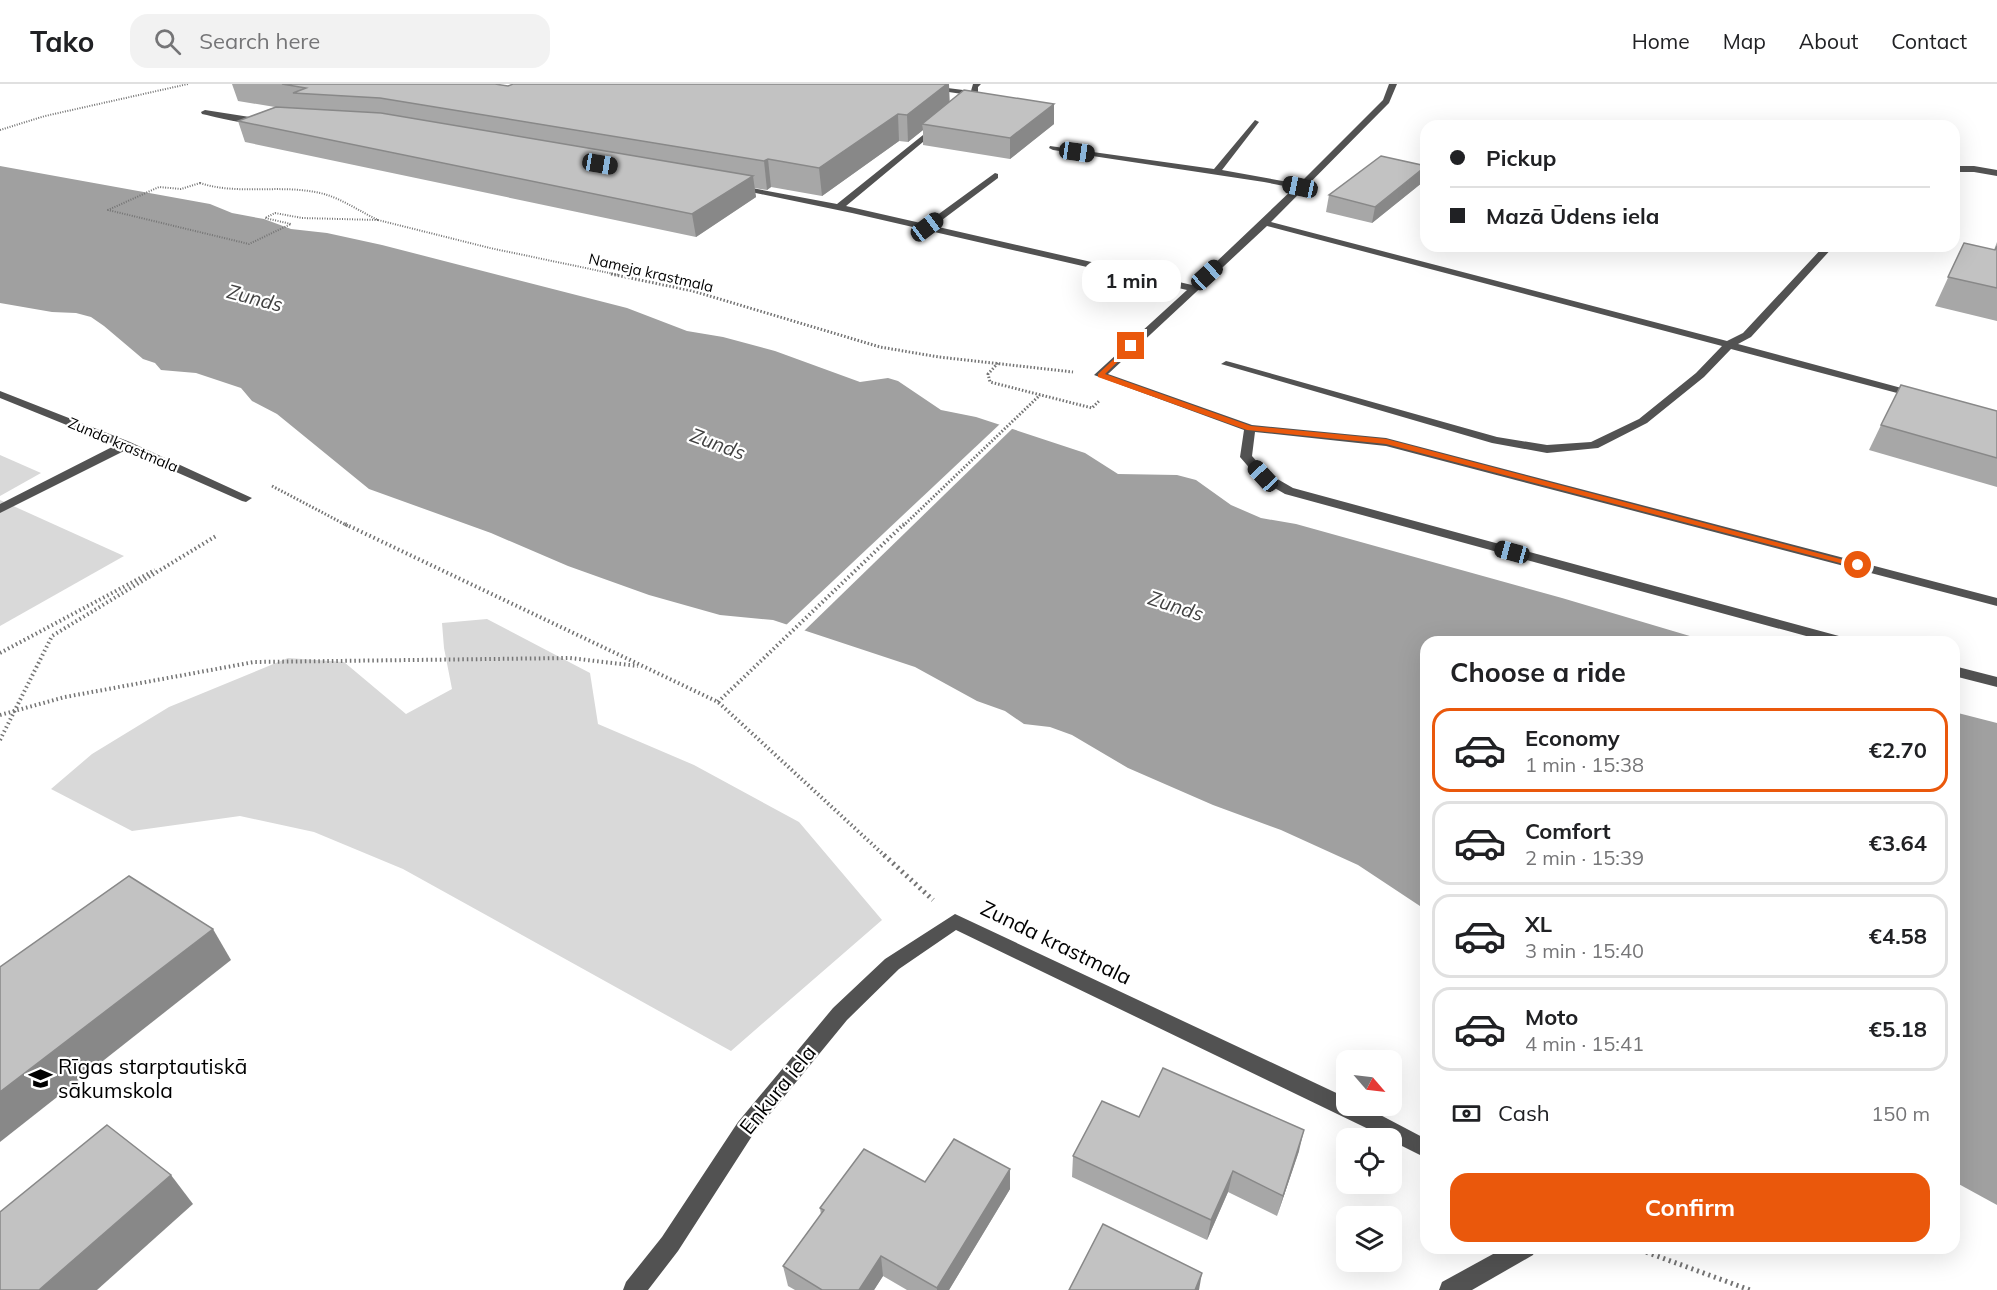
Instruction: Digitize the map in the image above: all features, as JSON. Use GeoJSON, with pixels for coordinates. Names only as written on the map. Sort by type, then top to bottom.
{"type":"FeatureCollection","features":[{"type":"Feature","properties":{"kind":"street"},"geometry":{"type":"LineString","coordinates":[[899,84],[975,94]]}},
{"type":"Feature","properties":{"kind":"street"},"geometry":{"type":"LineString","coordinates":[[975,94],[974,87],[977,84]]}},
{"type":"Feature","properties":{"kind":"street"},"geometry":{"type":"LineString","coordinates":[[1393,84],[1386,101],[1265,223],[1100,375],[1250,428],[1386,442],[1997,602]]}},
{"type":"Feature","properties":{"kind":"street"},"geometry":{"type":"LineString","coordinates":[[957,109],[975,94]]}},
{"type":"Feature","properties":{"kind":"street"},"geometry":{"type":"LineString","coordinates":[[205,112],[245,120],[268,121]]}},
{"type":"Feature","properties":{"kind":"street"},"geometry":{"type":"LineString","coordinates":[[839,207],[948,117]]}},
{"type":"Feature","properties":{"kind":"street"},"geometry":{"type":"LineString","coordinates":[[1216,172],[1255,122]]}},
{"type":"Feature","properties":{"kind":"street"},"geometry":{"type":"LineString","coordinates":[[1053,148],[1300,187]]}},
{"type":"Feature","properties":{"kind":"street"},"geometry":{"type":"LineString","coordinates":[[1960,169],[1997,173]]}},
{"type":"Feature","properties":{"kind":"street"},"geometry":{"type":"LineString","coordinates":[[927,227],[995,176]]}},
{"type":"Feature","properties":{"kind":"street"},"geometry":{"type":"LineString","coordinates":[[729,187],[839,207],[1192,288]]}},
{"type":"Feature","properties":{"kind":"street"},"geometry":{"type":"LineString","coordinates":[[1265,223],[1730,344],[1930,399]]}},
{"type":"Feature","properties":{"kind":"street"},"geometry":{"type":"LineString","coordinates":[[1226,364],[1496,440],[1547,449],[1594,445],[1643,421],[1700,375],[1730,344],[1747,335],[1823,252]]}},
{"type":"Feature","properties":{"kind":"street","name":"Zunda krastmala"},"geometry":{"type":"LineString","coordinates":[[0,394],[126,445],[246,498]]}},
{"type":"Feature","properties":{"kind":"street"},"geometry":{"type":"LineString","coordinates":[[1250,428],[1246,457],[1263,476],[1289,491],[1823,636]]}},
{"type":"Feature","properties":{"kind":"street"},"geometry":{"type":"LineString","coordinates":[[0,509],[126,445]]}},
{"type":"Feature","properties":{"kind":"street"},"geometry":{"type":"LineString","coordinates":[[1960,673],[1997,682]]}},
{"type":"Feature","properties":{"kind":"street","name":"Zunda krastmala"},"geometry":{"type":"LineString","coordinates":[[955,921],[1362,1115],[1420,1146]]}},
{"type":"Feature","properties":{"kind":"street","name":"Enkura iela"},"geometry":{"type":"LineString","coordinates":[[634,1290],[670,1244],[745,1129],[840,1014],[892,964],[955,921]]}},
{"type":"Feature","properties":{"kind":"street"},"geometry":{"type":"LineString","coordinates":[[1450,1290],[1515,1254]]}},
{"type":"Feature","properties":{"kind":"path"},"geometry":{"type":"LineString","coordinates":[[0,130],[45,116],[188,84]]}},
{"type":"Feature","properties":{"kind":"path","name":"Nameja krastmala"},"geometry":{"type":"LineString","coordinates":[[378,220],[302,218],[275,213],[265,218],[291,224],[249,244],[108,210],[159,187],[181,189],[200,183],[215,188],[294,190],[325,194],[378,220],[490,248],[693,291],[879,347],[939,357],[1100,375]]}},
{"type":"Feature","properties":{"kind":"path"},"geometry":{"type":"LineString","coordinates":[[998,363],[988,374],[990,382],[1092,408]]}},
{"type":"Feature","properties":{"kind":"path"},"geometry":{"type":"LineString","coordinates":[[718,702],[1038,396]]}},
{"type":"Feature","properties":{"kind":"path","name":"Zunda krastmala"},"geometry":{"type":"LineString","coordinates":[[264,482],[348,526],[718,702],[955,921]]}},
{"type":"Feature","properties":{"kind":"path"},"geometry":{"type":"LineString","coordinates":[[0,740],[52,636],[216,536]]}},
{"type":"Feature","properties":{"kind":"path"},"geometry":{"type":"LineString","coordinates":[[0,653],[193,550]]}},
{"type":"Feature","properties":{"kind":"path"},"geometry":{"type":"LineString","coordinates":[[0,715],[65,697],[254,662],[570,658],[643,666]]}},
{"type":"Feature","properties":{"kind":"path"},"geometry":{"type":"LineString","coordinates":[[1651,1254],[1750,1290]]}},
{"type":"Feature","properties":{"kind":"shaded area"},"geometry":{"type":"Polygon","coordinates":[[[0,455],[41,473],[0,496],[0,455]]]}},
{"type":"Feature","properties":{"kind":"shaded area"},"geometry":{"type":"Polygon","coordinates":[[[0,500],[124,556],[0,626],[0,500]]]}},
{"type":"Feature","properties":{"kind":"shaded area"},"geometry":{"type":"Polygon","coordinates":[[[487,619],[590,673],[598,724],[694,765],[799,822],[882,920],[731,1051],[403,869],[314,832],[240,816],[132,831],[51,789],[92,754],[169,707],[288,658],[344,662],[406,714],[452,689],[442,623],[487,619]]]}},
{"type":"Feature","properties":{"kind":"water","name":"Zunds"},"geometry":{"type":"Polygon","coordinates":[[[0,166],[210,204],[232,213],[264,219],[291,229],[327,233],[382,245],[627,308],[687,331],[723,337],[775,351],[860,382],[888,378],[898,381],[941,410],[976,417],[1085,453],[1118,474],[1177,475],[1196,480],[1231,505],[1261,518],[1296,524],[1690,636],[1420,636],[1420,906],[1358,865],[1281,830],[1213,805],[1128,768],[1072,735],[1050,727],[1024,724],[1005,711],[977,701],[915,667],[773,620],[720,615],[649,595],[568,566],[491,533],[369,489],[277,414],[252,401],[241,388],[196,373],[161,370],[155,363],[143,359],[91,317],[0,303],[0,166]]]}},
{"type":"Feature","properties":{"kind":"water"},"geometry":{"type":"Polygon","coordinates":[[[1960,714],[1997,723],[1997,1205],[1960,1185],[1960,714]]]}},
{"type":"Feature","properties":{"kind":"pier"},"geometry":{"type":"Polygon","coordinates":[[[1001,423],[1014,427],[802,633],[784,627],[1001,423]]]}},
{"type":"Feature","properties":{"kind":"building"},"geometry":{"type":"Polygon","coordinates":[[[282,84],[495,84],[508,86],[513,84],[947,84],[907,115],[898,114],[819,168],[380,98],[293,93],[306,88],[282,84]]]}},
{"type":"Feature","properties":{"kind":"building"},"geometry":{"type":"Polygon","coordinates":[[[964,90],[1054,104],[1010,138],[922,124],[964,90]]]}},
{"type":"Feature","properties":{"kind":"building"},"geometry":{"type":"Polygon","coordinates":[[[276,107],[381,113],[753,176],[692,214],[238,121],[276,107]]]}},
{"type":"Feature","properties":{"kind":"building"},"geometry":{"type":"Polygon","coordinates":[[[1381,156],[1420,165],[1420,171],[1375,207],[1329,195],[1381,156]]]}},
{"type":"Feature","properties":{"kind":"building"},"geometry":{"type":"Polygon","coordinates":[[[1964,243],[1995,250],[1997,246],[1997,288],[1948,277],[1964,243]]]}},
{"type":"Feature","properties":{"kind":"building"},"geometry":{"type":"Polygon","coordinates":[[[1901,385],[1997,411],[1997,458],[1881,425],[1901,385]]]}},
{"type":"Feature","properties":{"kind":"building"},"geometry":{"type":"Polygon","coordinates":[[[129,876],[213,929],[0,1092],[0,967],[129,876]]]}},
{"type":"Feature","properties":{"kind":"building"},"geometry":{"type":"Polygon","coordinates":[[[1163,1068],[1304,1130],[1283,1196],[1233,1171],[1211,1220],[1073,1156],[1102,1101],[1139,1117],[1163,1068]]]}},
{"type":"Feature","properties":{"kind":"building"},"geometry":{"type":"Polygon","coordinates":[[[107,1125],[171,1175],[39,1290],[0,1290],[0,1212],[107,1125]]]}},
{"type":"Feature","properties":{"kind":"building"},"geometry":{"type":"Polygon","coordinates":[[[954,1139],[1010,1169],[937,1288],[881,1256],[859,1290],[822,1290],[783,1266],[824,1210],[820,1208],[864,1149],[925,1182],[954,1139]]]}},
{"type":"Feature","properties":{"kind":"building"},"geometry":{"type":"Polygon","coordinates":[[[1103,1224],[1202,1273],[1195,1290],[1069,1290],[1103,1224]]]}},
{"type":"Feature","properties":{"kind":"place","name":"Rīgas starptautiskā sākumskola"},"geometry":{"type":"Point","coordinates":[40,1079]}},
{"type":"Feature","properties":{"kind":"route"},"geometry":{"type":"LineString","coordinates":[[1131,346],[1100,375],[1250,428],[1386,442],[1858,565]]}}]}
